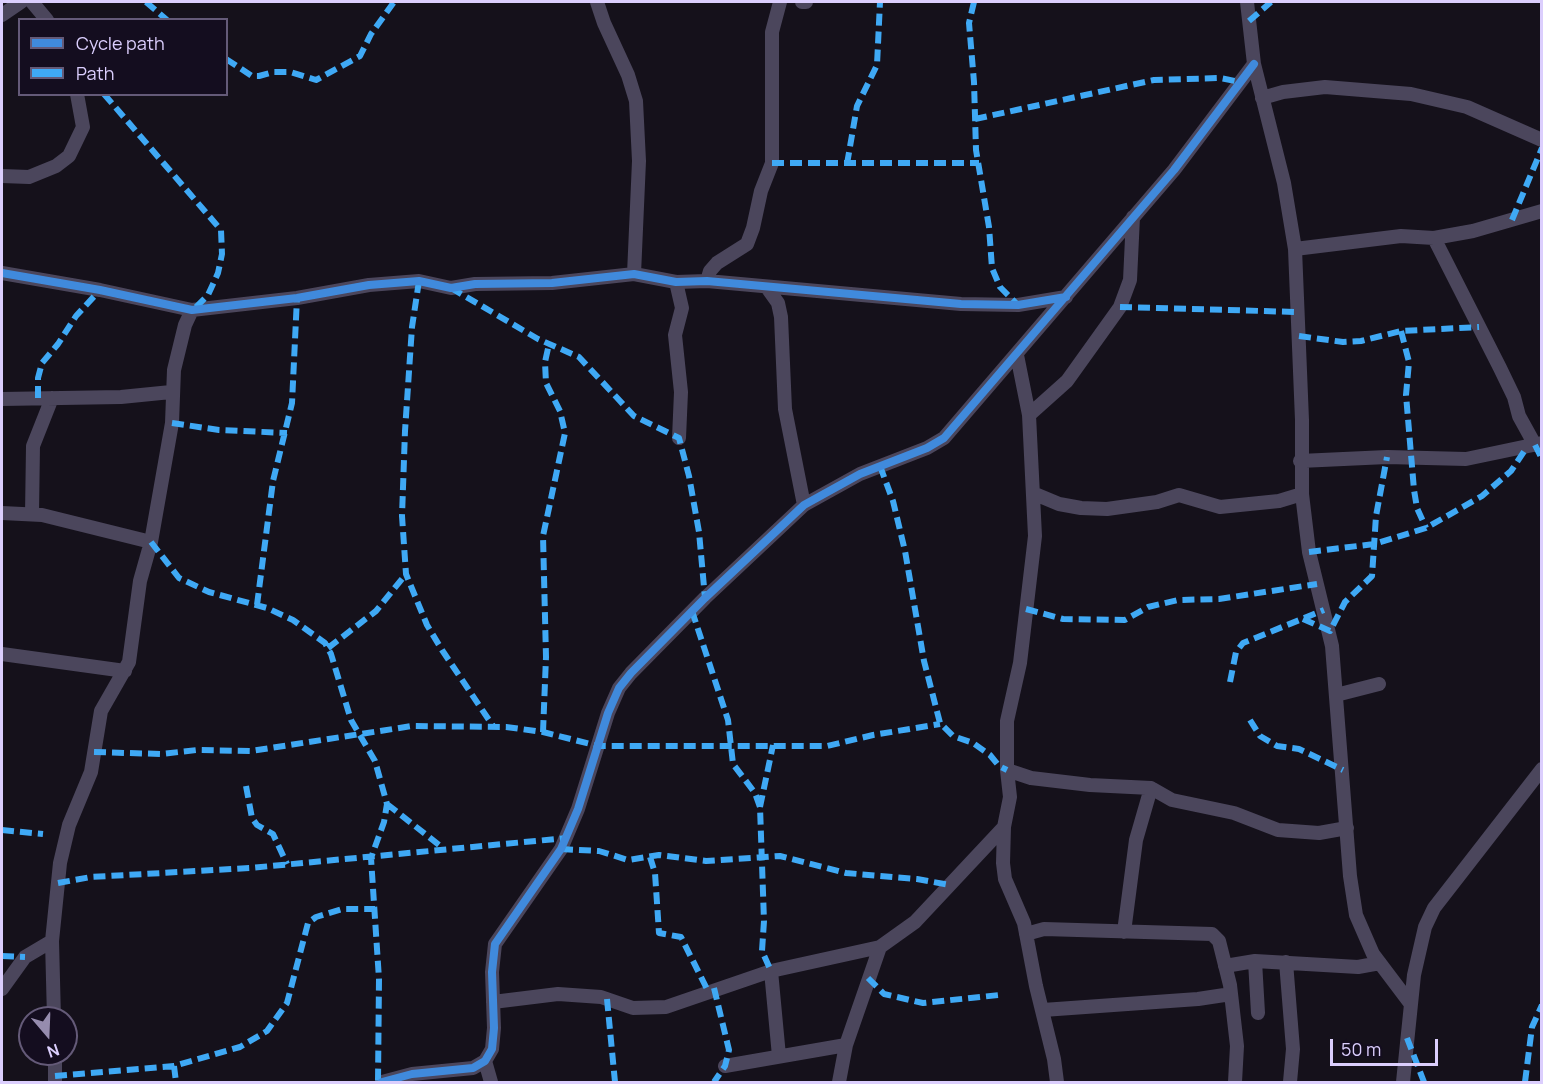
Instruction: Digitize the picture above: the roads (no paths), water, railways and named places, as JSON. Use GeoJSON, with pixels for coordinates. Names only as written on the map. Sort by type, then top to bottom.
{"type":"FeatureCollection","features":[{"type":"Feature","properties":{"kind":"street"},"geometry":{"type":"LineString","coordinates":[[2,15],[21,2]]}},
{"type":"Feature","properties":{"kind":"street"},"geometry":{"type":"LineString","coordinates":[[32,2],[45,18]]}},
{"type":"Feature","properties":{"kind":"street"},"geometry":{"type":"LineString","coordinates":[[597,2],[628,75],[636,101],[639,161],[634,274]]}},
{"type":"Feature","properties":{"kind":"street"},"geometry":{"type":"LineString","coordinates":[[707,281],[717,263],[747,244],[753,228],[760,192],[772,164],[772,32],[780,2]]}},
{"type":"Feature","properties":{"kind":"street"},"geometry":{"type":"LineString","coordinates":[[1247,2],[1254,64],[1284,183],[1295,249],[1302,420],[1300,461],[1302,494],[1309,552],[1330,631],[1356,915],[1362,933],[1380,963],[1410,1003]]}},
{"type":"Feature","properties":{"kind":"street"},"geometry":{"type":"LineString","coordinates":[[382,1083],[412,1074],[472,1068],[485,1061],[492,1049],[495,944],[561,849],[579,809],[608,713],[619,688],[677,626],[804,505],[860,474],[927,448],[944,438],[1174,170],[1254,64]]}},
{"type":"Feature","properties":{"kind":"street"},"geometry":{"type":"LineString","coordinates":[[1262,98],[1295,90],[1325,87],[1411,94],[1467,107],[1542,140]]}},
{"type":"Feature","properties":{"kind":"street"},"geometry":{"type":"LineString","coordinates":[[2,176],[29,177],[56,166],[69,156],[82,127],[77,96]]}},
{"type":"Feature","properties":{"kind":"street"},"geometry":{"type":"LineString","coordinates":[[1295,249],[1401,237],[1434,238],[1473,231],[1542,211]]}},
{"type":"Feature","properties":{"kind":"street"},"geometry":{"type":"LineString","coordinates":[[1029,415],[1067,381],[1120,307],[1130,280],[1133,217]]}},
{"type":"Feature","properties":{"kind":"street"},"geometry":{"type":"LineString","coordinates":[[1300,461],[1387,457],[1466,459],[1538,444],[1519,416],[1514,398],[1500,368],[1434,238]]}},
{"type":"Feature","properties":{"kind":"street"},"geometry":{"type":"LineString","coordinates":[[2,273],[88,287],[192,310],[297,298],[369,285],[419,281],[451,288],[475,284],[552,283],[634,274],[676,282],[707,281],[768,289],[961,304],[1018,305],[1066,297]]}},
{"type":"Feature","properties":{"kind":"street"},"geometry":{"type":"LineString","coordinates":[[676,282],[682,308],[675,335],[681,392],[679,438]]}},
{"type":"Feature","properties":{"kind":"street"},"geometry":{"type":"LineString","coordinates":[[768,289],[778,303],[781,317],[785,409],[804,505]]}},
{"type":"Feature","properties":{"kind":"street"},"geometry":{"type":"LineString","coordinates":[[54,1006],[52,941],[60,863],[69,825],[91,772],[101,711],[129,662],[140,581],[151,542],[172,423],[171,392],[180,344],[192,310]]}},
{"type":"Feature","properties":{"kind":"street"},"geometry":{"type":"LineString","coordinates":[[1017,355],[1029,415],[1035,494],[1034,556],[1020,663],[1007,721],[1007,770],[1010,797],[1004,827],[1005,879],[1024,923],[1054,1059],[1057,1083]]}},
{"type":"Feature","properties":{"kind":"street"},"geometry":{"type":"LineString","coordinates":[[2,399],[121,398],[171,392]]}},
{"type":"Feature","properties":{"kind":"street"},"geometry":{"type":"LineString","coordinates":[[32,514],[33,446],[52,398]]}},
{"type":"Feature","properties":{"kind":"street"},"geometry":{"type":"LineString","coordinates":[[1035,494],[1059,504],[1107,509],[1179,495],[1206,504],[1227,507],[1279,501],[1302,494]]}},
{"type":"Feature","properties":{"kind":"street"},"geometry":{"type":"LineString","coordinates":[[2,513],[32,514],[151,542]]}},
{"type":"Feature","properties":{"kind":"street"},"geometry":{"type":"LineString","coordinates":[[2,654],[125,671]]}},
{"type":"Feature","properties":{"kind":"street"},"geometry":{"type":"LineString","coordinates":[[1336,695],[1379,684]]}},
{"type":"Feature","properties":{"kind":"street"},"geometry":{"type":"LineString","coordinates":[[1403,1083],[1410,1003],[1425,927],[1434,908],[1542,769]]}},
{"type":"Feature","properties":{"kind":"street"},"geometry":{"type":"LineString","coordinates":[[1007,770],[1031,778],[1090,785],[1151,788],[1172,800],[1234,813],[1278,831],[1319,832],[1347,828]]}},
{"type":"Feature","properties":{"kind":"street"},"geometry":{"type":"LineString","coordinates":[[1124,932],[1136,840],[1151,788]]}},
{"type":"Feature","properties":{"kind":"street"},"geometry":{"type":"LineString","coordinates":[[493,1002],[558,994],[601,997],[633,1008],[656,1008],[771,971],[880,947],[915,922],[1004,827]]}},
{"type":"Feature","properties":{"kind":"street"},"geometry":{"type":"LineString","coordinates":[[1026,934],[1044,929],[1212,934],[1218,940],[1232,994],[1237,1046],[1235,1083]]}},
{"type":"Feature","properties":{"kind":"street"},"geometry":{"type":"LineString","coordinates":[[2,989],[25,957],[52,941]]}},
{"type":"Feature","properties":{"kind":"street"},"geometry":{"type":"LineString","coordinates":[[839,1083],[846,1045],[880,947]]}},
{"type":"Feature","properties":{"kind":"street"},"geometry":{"type":"LineString","coordinates":[[1225,966],[1255,961],[1286,962],[1316,967],[1358,967],[1380,963]]}},
{"type":"Feature","properties":{"kind":"street"},"geometry":{"type":"LineString","coordinates":[[1255,961],[1258,1013]]}},
{"type":"Feature","properties":{"kind":"street"},"geometry":{"type":"LineString","coordinates":[[1286,962],[1293,1049],[1290,1083]]}},
{"type":"Feature","properties":{"kind":"street"},"geometry":{"type":"LineString","coordinates":[[771,971],[779,1056]]}},
{"type":"Feature","properties":{"kind":"street"},"geometry":{"type":"LineString","coordinates":[[1043,1010],[1198,999],[1232,994]]}},
{"type":"Feature","properties":{"kind":"street"},"geometry":{"type":"LineString","coordinates":[[725,1066],[846,1045]]}},
{"type":"Feature","properties":{"kind":"street"},"geometry":{"type":"LineString","coordinates":[[485,1061],[491,1083]]}},
{"type":"Feature","properties":{"kind":"street"},"geometry":{"type":"LineString","coordinates":[[55,1066],[56,1083]]}}]}
